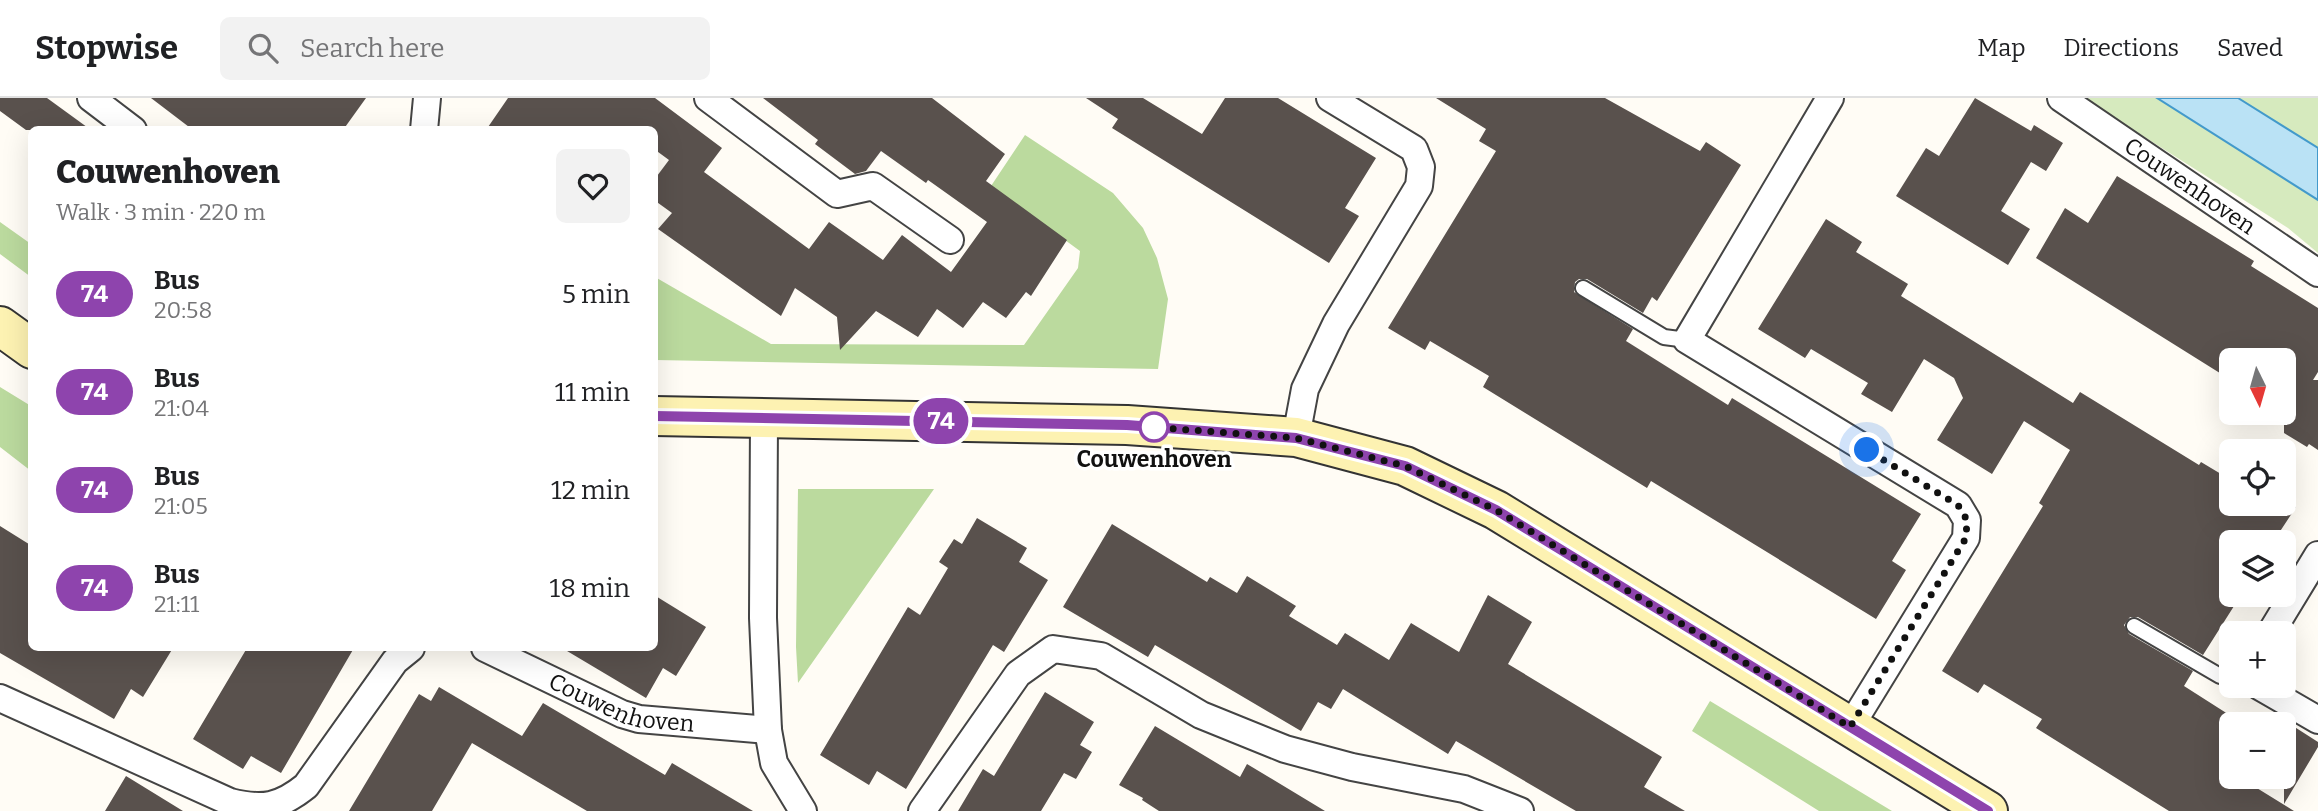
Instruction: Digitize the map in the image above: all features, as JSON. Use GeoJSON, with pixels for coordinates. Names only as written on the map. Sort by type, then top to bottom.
{"type":"FeatureCollection","features":[{"type":"Feature","properties":{"kind":"street"},"geometry":{"type":"LineString","coordinates":[[91,98],[128,126]]}},
{"type":"Feature","properties":{"kind":"street"},"geometry":{"type":"LineString","coordinates":[[424,126],[427,98]]}},
{"type":"Feature","properties":{"kind":"street"},"geometry":{"type":"LineString","coordinates":[[708,98],[837,194],[873,186],[950,240]]}},
{"type":"Feature","properties":{"kind":"street"},"geometry":{"type":"LineString","coordinates":[[1296,438],[1305,389],[1315,367],[1336,324],[1419,186],[1421,167],[1414,149],[1330,98]]}},
{"type":"Feature","properties":{"kind":"street"},"geometry":{"type":"LineString","coordinates":[[1830,98],[1687,340],[1958,505],[1967,520],[1966,538],[1850,727]]}},
{"type":"Feature","properties":{"kind":"street","name":"Couwenhoven"},"geometry":{"type":"LineString","coordinates":[[2061,98],[2318,273]]}},
{"type":"Feature","properties":{"kind":"street"},"geometry":{"type":"LineString","coordinates":[[0,326],[28,346]]}},
{"type":"Feature","properties":{"kind":"street"},"geometry":{"type":"LineString","coordinates":[[658,416],[1127,425],[1296,438],[1405,466],[1496,510],[1988,811]]}},
{"type":"Feature","properties":{"kind":"street"},"geometry":{"type":"LineString","coordinates":[[764,419],[763,618],[768,730],[774,763],[803,811]]}},
{"type":"Feature","properties":{"kind":"street"},"geometry":{"type":"LineString","coordinates":[[2278,621],[2318,555]]}},
{"type":"Feature","properties":{"kind":"street"},"geometry":{"type":"LineString","coordinates":[[922,811],[1018,674],[1053,649],[1101,656],[1201,715],[1285,749],[1353,767],[1464,789],[1520,811]]}},
{"type":"Feature","properties":{"kind":"street"},"geometry":{"type":"LineString","coordinates":[[0,698],[229,806],[271,806],[290,798],[306,786],[395,661],[407,651]]}},
{"type":"Feature","properties":{"kind":"street","name":"Couwenhoven"},"geometry":{"type":"LineString","coordinates":[[491,651],[622,714],[639,719],[768,730]]}},
{"type":"Feature","properties":{"kind":"street"},"geometry":{"type":"LineString","coordinates":[[2280,698],[2318,720]]}},
{"type":"Feature","properties":{"kind":"lane"},"geometry":{"type":"LineString","coordinates":[[1583,288],[1664,337],[1687,340]]}},
{"type":"Feature","properties":{"kind":"lane"},"geometry":{"type":"LineString","coordinates":[[2134,626],[2219,675]]}},
{"type":"Feature","properties":{"kind":"green space"},"geometry":{"type":"Polygon","coordinates":[[[2083,98],[2157,98],[2318,200],[2318,253],[2288,228],[2083,98]]]}},
{"type":"Feature","properties":{"kind":"green space"},"geometry":{"type":"Polygon","coordinates":[[[2238,98],[2318,98],[2318,148],[2238,98]]]}},
{"type":"Feature","properties":{"kind":"green space"},"geometry":{"type":"Polygon","coordinates":[[[1025,135],[1113,193],[1143,228],[1157,258],[1168,299],[1158,369],[658,360],[658,279],[771,344],[1024,345],[1078,268],[1080,251],[991,186],[1025,135]]]}},
{"type":"Feature","properties":{"kind":"green space"},"geometry":{"type":"Polygon","coordinates":[[[0,222],[28,242],[28,275],[0,254],[0,222]]]}},
{"type":"Feature","properties":{"kind":"green space"},"geometry":{"type":"Polygon","coordinates":[[[0,387],[28,404],[28,469],[0,447],[0,387]]]}},
{"type":"Feature","properties":{"kind":"green space"},"geometry":{"type":"Polygon","coordinates":[[[798,489],[934,489],[798,683],[796,647],[798,489]]]}},
{"type":"Feature","properties":{"kind":"green space"},"geometry":{"type":"Polygon","coordinates":[[[1710,701],[1892,811],[1819,811],[1692,731],[1710,701]]]}},
{"type":"Feature","properties":{"kind":"water"},"geometry":{"type":"Polygon","coordinates":[[[2157,98],[2238,98],[2318,148],[2318,200],[2157,98]]]}},
{"type":"Feature","properties":{"kind":"building"},"geometry":{"type":"Polygon","coordinates":[[[0,98],[47,98],[86,126],[28,126],[26,130],[0,111],[0,98]]]}},
{"type":"Feature","properties":{"kind":"building"},"geometry":{"type":"Polygon","coordinates":[[[151,98],[366,98],[346,126],[188,126],[151,98]]]}},
{"type":"Feature","properties":{"kind":"building"},"geometry":{"type":"Polygon","coordinates":[[[508,98],[655,98],[722,148],[704,172],[809,249],[829,222],[883,260],[902,235],[951,272],[987,222],[881,151],[866,171],[855,174],[815,144],[818,140],[763,98],[932,98],[1005,154],[986,181],[1067,240],[1031,296],[1026,292],[1006,318],[983,302],[963,328],[937,309],[918,337],[876,311],[840,350],[837,317],[795,288],[781,316],[658,229],[672,213],[658,203],[658,175],[669,160],[658,152],[658,126],[489,126],[508,98]]]}},
{"type":"Feature","properties":{"kind":"building"},"geometry":{"type":"Polygon","coordinates":[[[1086,98],[1143,98],[1202,134],[1225,98],[1278,98],[1376,158],[1345,208],[1359,216],[1329,263],[1112,128],[1118,119],[1086,98]]]}},
{"type":"Feature","properties":{"kind":"building"},"geometry":{"type":"Polygon","coordinates":[[[1436,98],[1605,98],[1700,151],[1706,142],[1741,165],[1657,301],[1652,297],[1643,313],[1587,279],[1575,282],[1574,292],[1633,329],[1626,341],[1728,405],[1732,398],[1921,514],[1892,561],[1906,570],[1876,619],[1651,481],[1647,488],[1483,387],[1489,376],[1430,341],[1425,350],[1388,328],[1496,151],[1479,141],[1486,129],[1436,98]]]}},
{"type":"Feature","properties":{"kind":"building"},"geometry":{"type":"Polygon","coordinates":[[[1975,98],[2031,131],[2034,125],[2063,143],[2046,171],[2031,162],[2001,211],[2030,229],[2008,265],[1896,196],[1926,148],[1939,156],[1975,98]]]}},
{"type":"Feature","properties":{"kind":"building"},"geometry":{"type":"Polygon","coordinates":[[[2117,176],[2254,261],[2251,266],[2318,308],[2318,372],[2313,380],[2318,380],[2318,450],[2309,444],[2307,447],[2284,433],[2284,425],[2296,425],[2296,348],[2219,348],[2219,372],[2036,258],[2065,208],[2088,223],[2117,176]]]}},
{"type":"Feature","properties":{"kind":"building"},"geometry":{"type":"Polygon","coordinates":[[[1826,219],[1862,242],[1856,252],[1908,284],[1901,296],[2073,403],[2080,392],[2199,465],[2201,462],[2219,473],[2219,516],[2290,516],[2281,530],[2219,530],[2219,607],[2233,607],[2225,621],[2219,621],[2219,630],[2203,655],[2138,617],[2130,617],[2124,625],[2129,634],[2193,671],[2184,686],[2225,712],[2219,712],[2219,789],[2258,789],[2294,811],[2169,811],[2036,728],[2042,719],[1984,684],[1978,693],[1942,671],[2043,506],[2039,503],[2070,450],[2024,421],[1992,474],[1937,440],[1963,398],[1954,378],[1924,359],[1892,412],[1861,394],[1868,383],[1811,349],[1805,358],[1758,329],[1826,219]]]}},
{"type":"Feature","properties":{"kind":"building"},"geometry":{"type":"Polygon","coordinates":[[[977,518],[1027,548],[1019,562],[1048,580],[1004,652],[993,645],[906,789],[877,771],[869,785],[820,755],[908,607],[920,615],[948,568],[939,562],[954,539],[962,544],[977,518]]]}},
{"type":"Feature","properties":{"kind":"building"},"geometry":{"type":"Polygon","coordinates":[[[1112,524],[1207,582],[1210,577],[1237,593],[1247,576],[1296,606],[1289,616],[1337,645],[1345,633],[1389,660],[1411,623],[1459,652],[1488,595],[1532,622],[1508,664],[1662,757],[1644,787],[1685,811],[1576,811],[1456,741],[1448,754],[1343,689],[1331,709],[1318,702],[1301,731],[1155,645],[1148,657],[1063,607],[1112,524]]]}},
{"type":"Feature","properties":{"kind":"building"},"geometry":{"type":"Polygon","coordinates":[[[0,526],[28,544],[28,651],[171,651],[143,697],[131,689],[114,719],[0,653],[0,526]]]}},
{"type":"Feature","properties":{"kind":"building"},"geometry":{"type":"Polygon","coordinates":[[[658,597],[706,627],[676,676],[663,668],[646,698],[567,651],[658,651],[658,597]]]}},
{"type":"Feature","properties":{"kind":"building"},"geometry":{"type":"Polygon","coordinates":[[[245,651],[352,651],[281,773],[251,756],[243,769],[193,739],[245,651]]]}},
{"type":"Feature","properties":{"kind":"building"},"geometry":{"type":"Polygon","coordinates":[[[439,687],[522,736],[543,703],[665,775],[672,763],[753,811],[587,811],[472,743],[432,811],[349,811],[419,694],[431,701],[439,687]]]}},
{"type":"Feature","properties":{"kind":"building"},"geometry":{"type":"Polygon","coordinates":[[[1045,692],[1094,722],[1080,745],[1092,752],[1076,779],[1064,773],[1041,811],[958,811],[983,769],[994,776],[1045,692]]]}},
{"type":"Feature","properties":{"kind":"building"},"geometry":{"type":"Polygon","coordinates":[[[1155,726],[1240,777],[1247,764],[1325,811],[1159,811],[1142,800],[1143,798],[1119,785],[1155,726]]]}},
{"type":"Feature","properties":{"kind":"building"},"geometry":{"type":"Polygon","coordinates":[[[2296,728],[2318,742],[2318,747],[2296,784],[2296,728]]]}},
{"type":"Feature","properties":{"kind":"building"},"geometry":{"type":"Polygon","coordinates":[[[126,776],[183,811],[105,811],[126,776]]]}},
{"type":"Feature","properties":{"kind":"building"},"geometry":{"type":"Polygon","coordinates":[[[2284,789],[2293,789],[2284,804],[2284,789]]]}},
{"type":"Feature","properties":{"kind":"bus line","name":"74"},"geometry":{"type":"LineString","coordinates":[[658,416],[1127,425],[1296,438],[1405,466],[1496,510],[1988,811]]}},
{"type":"Feature","properties":{"kind":"place","name":"Couwenhoven"},"geometry":{"type":"Point","coordinates":[1154,427]}},
{"type":"Feature","properties":{"kind":"route"},"geometry":{"type":"LineString","coordinates":[[1154,427],[1151,427],[1296,438],[1405,466],[1496,510],[1850,727],[1966,538],[1967,520],[1958,505],[1867,450]]}}]}
